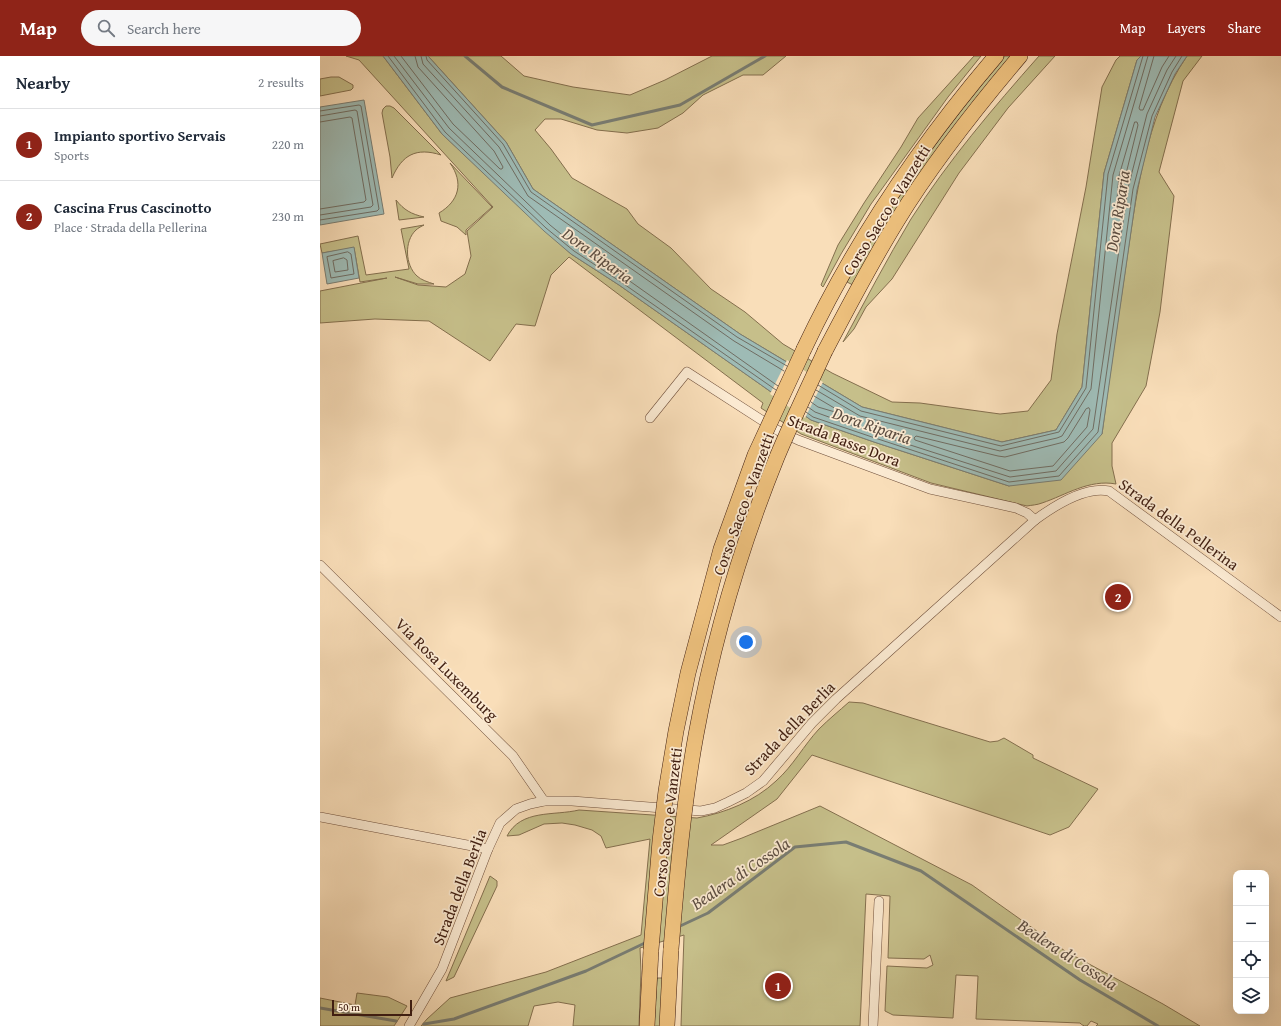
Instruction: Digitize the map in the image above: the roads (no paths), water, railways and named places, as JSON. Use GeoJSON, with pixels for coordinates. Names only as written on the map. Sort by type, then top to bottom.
{"type":"FeatureCollection","features":[{"type":"Feature","properties":{"kind":"main road","name":"Corso Sacco e Vanzetti"},"geometry":{"type":"LineString","coordinates":[[647,1026],[651,950],[660,841],[666,791],[688,673],[721,549],[755,456],[804,349],[842,274],[886,202],[934,133],[996,56]]}},
{"type":"Feature","properties":{"kind":"main road","name":"Corso Sacco e Vanzetti"},"geometry":{"type":"LineString","coordinates":[[667,1026],[671,949],[680,840],[686,792],[697,727],[724,613],[744,549],[774,463],[825,351],[859,286],[897,220],[939,158],[985,97],[1020,56]]}},
{"type":"Feature","properties":{"kind":"street","name":"Strada Basse Dora"},"geometry":{"type":"LineString","coordinates":[[650,418],[687,372],[777,430],[798,440],[930,490],[1016,508],[1027,513],[1035,520]]}},
{"type":"Feature","properties":{"kind":"street","name":"Strada della Pellerina"},"geometry":{"type":"LineString","coordinates":[[1051,509],[1082,494],[1097,490],[1109,491],[1281,617]]}},
{"type":"Feature","properties":{"kind":"street","name":"Strada della Berlia"},"geometry":{"type":"LineString","coordinates":[[409,1026],[442,969],[488,849],[500,823],[516,809],[530,804],[544,802],[572,802],[701,811],[715,808],[746,793],[763,780],[812,723],[836,699],[1035,520],[1051,509]]}},
{"type":"Feature","properties":{"kind":"street","name":"Via Rosa Luxemburg"},"geometry":{"type":"LineString","coordinates":[[320,565],[513,756],[544,802]]}},
{"type":"Feature","properties":{"kind":"street"},"geometry":{"type":"LineString","coordinates":[[320,817],[488,849]]}},
{"type":"Feature","properties":{"kind":"street"},"geometry":{"type":"LineString","coordinates":[[873,1026],[879,901]]}},
{"type":"Feature","properties":{"kind":"water","name":"Dora Riparia"},"geometry":{"type":"Polygon","coordinates":[[[383,56],[428,56],[506,142],[533,189],[740,334],[862,407],[1002,442],[1056,430],[1082,387],[1104,173],[1137,60],[1141,56],[1187,56],[1175,74],[1155,117],[1137,190],[1102,434],[1061,480],[1009,486],[811,420],[619,285],[571,254],[544,231],[442,134],[383,56]]]}},
{"type":"Feature","properties":{"kind":"water"},"geometry":{"type":"Polygon","coordinates":[[[364,100],[384,214],[320,225],[320,107],[364,100]]]}},
{"type":"Feature","properties":{"kind":"water"},"geometry":{"type":"Polygon","coordinates":[[[354,247],[359,278],[327,284],[322,253],[354,247]]]}},
{"type":"Feature","properties":{"kind":"waterway"},"geometry":{"type":"LineString","coordinates":[[465,56],[502,87],[592,125],[680,105],[765,56]]}},
{"type":"Feature","properties":{"kind":"waterway","name":"Bealera di Cossola"},"geometry":{"type":"LineString","coordinates":[[678,927],[708,913],[795,847],[846,842],[921,871],[1080,980],[1158,1026]]}},
{"type":"Feature","properties":{"kind":"waterway","name":"Bealera di Cossola"},"geometry":{"type":"LineString","coordinates":[[424,1024],[454,1019],[586,971],[647,942]]}},
{"type":"Feature","properties":{"kind":"waterway","name":"Bealera di Cossola"},"geometry":{"type":"LineString","coordinates":[[320,1008],[396,1021]]}},
{"type":"Feature","properties":{"kind":"place","name":"Cascina Frus Cascinotto"},"geometry":{"type":"Point","coordinates":[1118,597]}},
{"type":"Feature","properties":{"kind":"place","name":"Impianto sportivo Servais"},"geometry":{"type":"Point","coordinates":[778,986]}}]}
